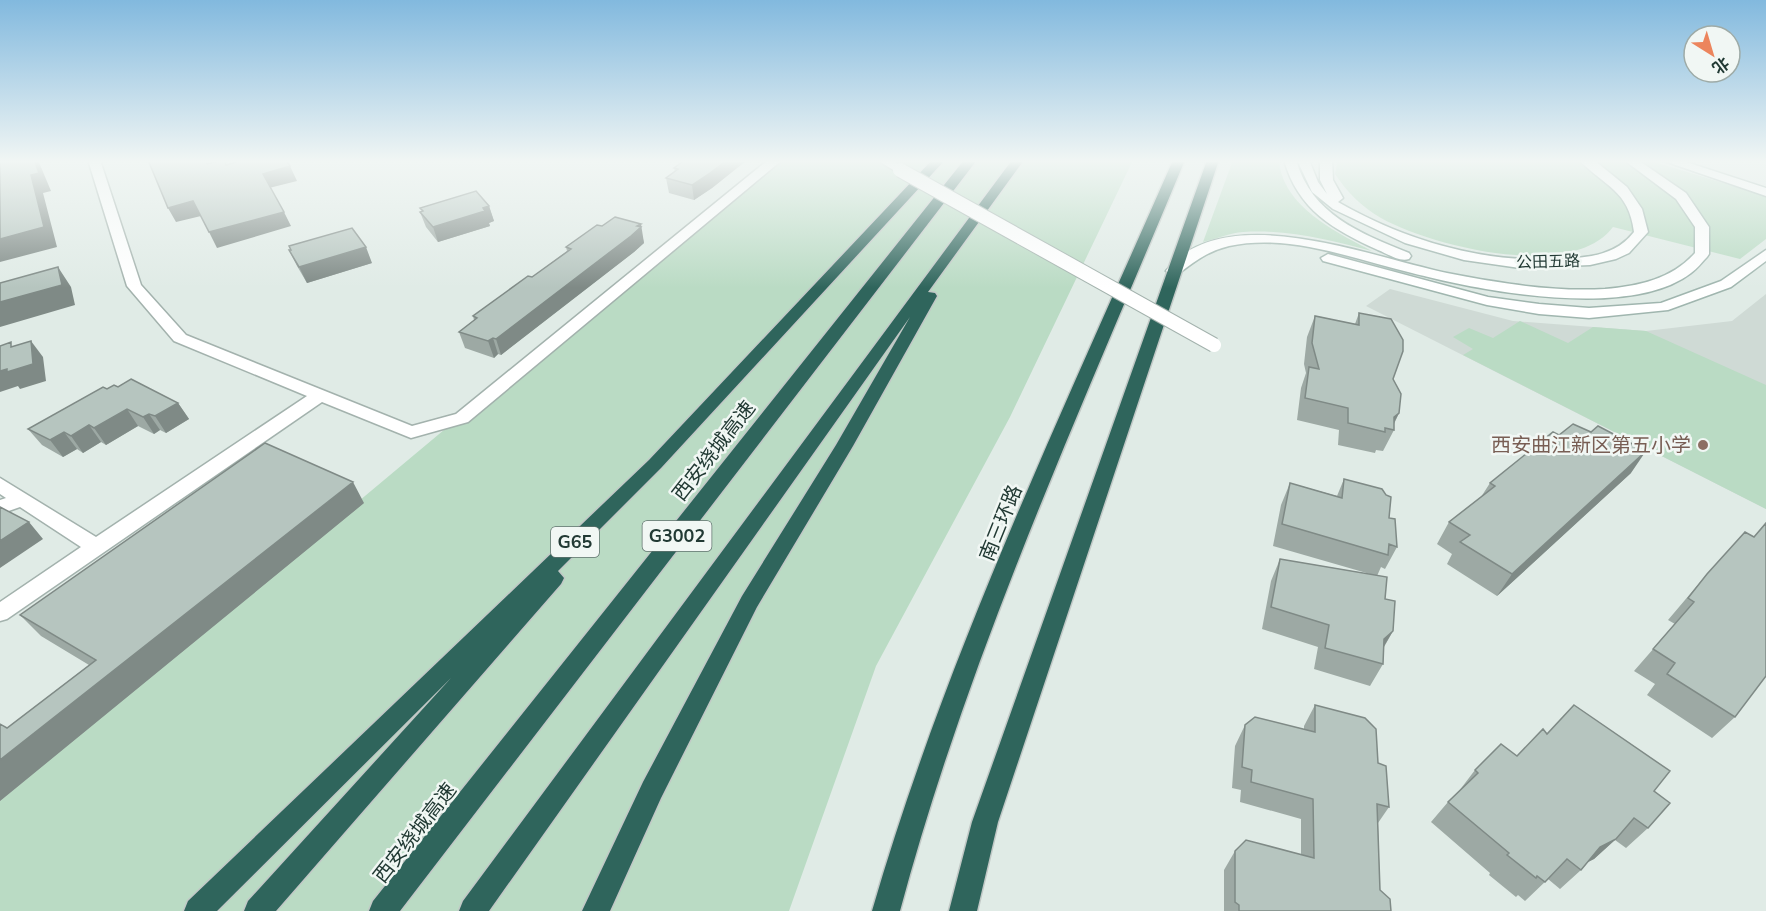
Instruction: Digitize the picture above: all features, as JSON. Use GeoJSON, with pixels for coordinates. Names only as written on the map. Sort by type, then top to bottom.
{"type":"FeatureCollection","features":[{"type":"Feature","properties":{"kind":"highway","name":"G65"},"geometry":{"type":"LineString","coordinates":[[198,911],[655,464],[899,203]]}},
{"type":"Feature","properties":{"kind":"highway","name":"西安绕城高速"},"geometry":{"type":"LineString","coordinates":[[382,911],[938,203]]}},
{"type":"Feature","properties":{"kind":"highway"},"geometry":{"type":"LineString","coordinates":[[473,911],[831,414],[987,203]]}},
{"type":"Feature","properties":{"kind":"highway","name":"南三环路"},"geometry":{"type":"LineString","coordinates":[[886,911],[928,774],[960,685],[1027,516],[1161,203]]}},
{"type":"Feature","properties":{"kind":"highway"},"geometry":{"type":"LineString","coordinates":[[963,911],[985,822],[1198,203]]}},
{"type":"Feature","properties":{"kind":"highway"},"geometry":{"type":"LineString","coordinates":[[596,911],[652,790],[749,602],[844,446],[971,224]]}},
{"type":"Feature","properties":{"kind":"highway"},"geometry":{"type":"LineString","coordinates":[[258,911],[655,464]]}},
{"type":"Feature","properties":{"kind":"main road"},"geometry":{"type":"LineString","coordinates":[[107,203],[134,286],[180,338],[411,432],[462,418],[724,203]]}},
{"type":"Feature","properties":{"kind":"main road"},"geometry":{"type":"LineString","coordinates":[[958,203],[1214,345]]}},
{"type":"Feature","properties":{"kind":"main road"},"geometry":{"type":"LineString","coordinates":[[1312,203],[1342,226],[1371,243],[1410,259],[1491,286]]}},
{"type":"Feature","properties":{"kind":"main road"},"geometry":{"type":"LineString","coordinates":[[1331,203],[1358,217]]}},
{"type":"Feature","properties":{"kind":"main road"},"geometry":{"type":"LineString","coordinates":[[1340,203],[1358,217]]}},
{"type":"Feature","properties":{"kind":"main road","name":"公田五路"},"geometry":{"type":"LineString","coordinates":[[1358,217],[1414,243],[1461,256],[1507,263],[1554,264],[1602,259],[1628,247],[1641,232],[1640,219],[1632,203]]}},
{"type":"Feature","properties":{"kind":"main road","name":"公田五路"},"geometry":{"type":"LineString","coordinates":[[1491,286],[1595,294],[1644,288],[1683,273],[1702,254],[1702,228],[1685,203]]}},
{"type":"Feature","properties":{"kind":"main road"},"geometry":{"type":"LineString","coordinates":[[1173,271],[1201,250],[1234,242],[1269,239],[1301,240],[1415,270],[1491,286]]}},
{"type":"Feature","properties":{"kind":"main road"},"geometry":{"type":"LineString","coordinates":[[1234,242],[1317,255],[1487,301],[1539,309],[1589,313],[1663,307],[1726,284],[1766,254]]}},
{"type":"Feature","properties":{"kind":"main road"},"geometry":{"type":"LineString","coordinates":[[0,612],[320,395]]}},
{"type":"Feature","properties":{"kind":"main road"},"geometry":{"type":"LineString","coordinates":[[0,486],[96,547]]}},
{"type":"Feature","properties":{"kind":"main road"},"geometry":{"type":"LineString","coordinates":[[0,507],[21,499]]}},
{"type":"Feature","properties":{"kind":"shaded area","name":"西安曲江新区第五小学"},"geometry":{"type":"Polygon","coordinates":[[[1390,289],[1513,321],[1646,331],[1732,321],[1766,294],[1766,509],[1366,306],[1390,289]]]}},
{"type":"Feature","properties":{"kind":"green space"},"geometry":{"type":"Polygon","coordinates":[[[716,203],[1113,203],[1010,417],[876,666],[789,911],[0,911],[0,801],[716,203]]]}},
{"type":"Feature","properties":{"kind":"green space"},"geometry":{"type":"Polygon","coordinates":[[[1217,203],[1299,203],[1328,226],[1372,251],[1324,239],[1276,232],[1238,233],[1203,242],[1217,203]]]}},
{"type":"Feature","properties":{"kind":"green space"},"geometry":{"type":"Polygon","coordinates":[[[1359,203],[1766,203],[1766,239],[1740,259],[1613,227],[1593,244],[1566,253],[1535,256],[1500,254],[1433,239],[1404,229],[1359,203]]]}},
{"type":"Feature","properties":{"kind":"green space","name":"西安曲江新区第五小学"},"geometry":{"type":"Polygon","coordinates":[[[1520,321],[1568,343],[1593,327],[1646,331],[1766,385],[1766,509],[1463,355],[1473,349],[1453,337],[1469,328],[1493,338],[1520,321]]]}},
{"type":"Feature","properties":{"kind":"building"},"geometry":{"type":"Polygon","coordinates":[[[0,203],[38,203],[44,227],[0,239],[0,203]]]}},
{"type":"Feature","properties":{"kind":"building"},"geometry":{"type":"Polygon","coordinates":[[[166,203],[188,203],[168,208],[166,203]]]}},
{"type":"Feature","properties":{"kind":"building"},"geometry":{"type":"Polygon","coordinates":[[[194,203],[279,203],[284,212],[209,232],[194,203]]]}},
{"type":"Feature","properties":{"kind":"building"},"geometry":{"type":"Polygon","coordinates":[[[438,203],[486,203],[489,206],[483,208],[485,211],[433,227],[420,212],[423,211],[420,208],[438,203]]]}},
{"type":"Feature","properties":{"kind":"building"},"geometry":{"type":"Polygon","coordinates":[[[615,217],[641,224],[637,226],[641,227],[496,339],[488,341],[459,332],[477,318],[473,316],[528,276],[532,277],[571,249],[566,247],[597,225],[602,226],[615,217]]]}},
{"type":"Feature","properties":{"kind":"building"},"geometry":{"type":"Polygon","coordinates":[[[352,228],[366,247],[299,267],[289,250],[291,250],[289,246],[352,228]]]}},
{"type":"Feature","properties":{"kind":"building"},"geometry":{"type":"Polygon","coordinates":[[[58,267],[62,285],[0,302],[0,283],[58,267]]]}},
{"type":"Feature","properties":{"kind":"building"},"geometry":{"type":"Polygon","coordinates":[[[1359,313],[1391,319],[1403,340],[1403,351],[1393,379],[1401,394],[1399,413],[1394,417],[1394,430],[1385,428],[1385,432],[1348,423],[1348,408],[1305,398],[1309,367],[1319,369],[1312,343],[1315,316],[1359,325],[1359,313]]]}},
{"type":"Feature","properties":{"kind":"building"},"geometry":{"type":"Polygon","coordinates":[[[31,341],[33,364],[7,372],[7,369],[0,371],[0,346],[11,342],[11,347],[31,341]]]}},
{"type":"Feature","properties":{"kind":"building"},"geometry":{"type":"Polygon","coordinates":[[[131,379],[178,403],[155,416],[149,414],[143,417],[127,409],[94,428],[89,425],[71,436],[64,432],[50,440],[28,429],[103,387],[107,389],[114,385],[118,387],[131,379]]]}},
{"type":"Feature","properties":{"kind":"building"},"geometry":{"type":"Polygon","coordinates":[[[1573,424],[1591,432],[1598,426],[1646,451],[1512,574],[1460,542],[1470,535],[1449,522],[1495,486],[1490,483],[1553,432],[1559,435],[1573,424]]]}},
{"type":"Feature","properties":{"kind":"building"},"geometry":{"type":"Polygon","coordinates":[[[265,443],[353,482],[0,760],[0,724],[7,728],[96,660],[20,615],[265,443]]]}},
{"type":"Feature","properties":{"kind":"building"},"geometry":{"type":"Polygon","coordinates":[[[1344,479],[1382,489],[1386,495],[1391,497],[1389,518],[1395,519],[1397,547],[1389,544],[1388,555],[1282,524],[1290,483],[1342,498],[1344,479]]]}},
{"type":"Feature","properties":{"kind":"building"},"geometry":{"type":"Polygon","coordinates":[[[0,507],[29,522],[0,541],[0,507]]]}},
{"type":"Feature","properties":{"kind":"building"},"geometry":{"type":"Polygon","coordinates":[[[1766,523],[1766,676],[1735,717],[1667,674],[1675,663],[1653,649],[1694,602],[1688,598],[1707,574],[1745,532],[1754,537],[1766,523]]]}},
{"type":"Feature","properties":{"kind":"building"},"geometry":{"type":"Polygon","coordinates":[[[1280,559],[1387,577],[1385,599],[1395,601],[1393,631],[1384,639],[1383,664],[1325,648],[1329,625],[1271,607],[1280,559]]]}},
{"type":"Feature","properties":{"kind":"building"},"geometry":{"type":"Polygon","coordinates":[[[1315,705],[1365,718],[1376,729],[1378,763],[1386,766],[1389,807],[1377,804],[1380,890],[1390,899],[1391,911],[1239,911],[1239,905],[1235,902],[1235,851],[1246,840],[1314,858],[1313,799],[1251,782],[1252,770],[1242,767],[1245,725],[1255,717],[1315,732],[1315,705]]]}},
{"type":"Feature","properties":{"kind":"building"},"geometry":{"type":"Polygon","coordinates":[[[1574,705],[1670,771],[1654,791],[1670,803],[1648,828],[1634,818],[1616,839],[1600,847],[1581,870],[1567,859],[1545,882],[1537,876],[1536,878],[1507,855],[1509,853],[1448,802],[1478,773],[1475,770],[1501,744],[1517,756],[1543,729],[1547,734],[1574,705]]]}},
{"type":"Feature","properties":{"kind":"place","name":"西安曲江新区第五小学"},"geometry":{"type":"Point","coordinates":[1703,445]}}]}
